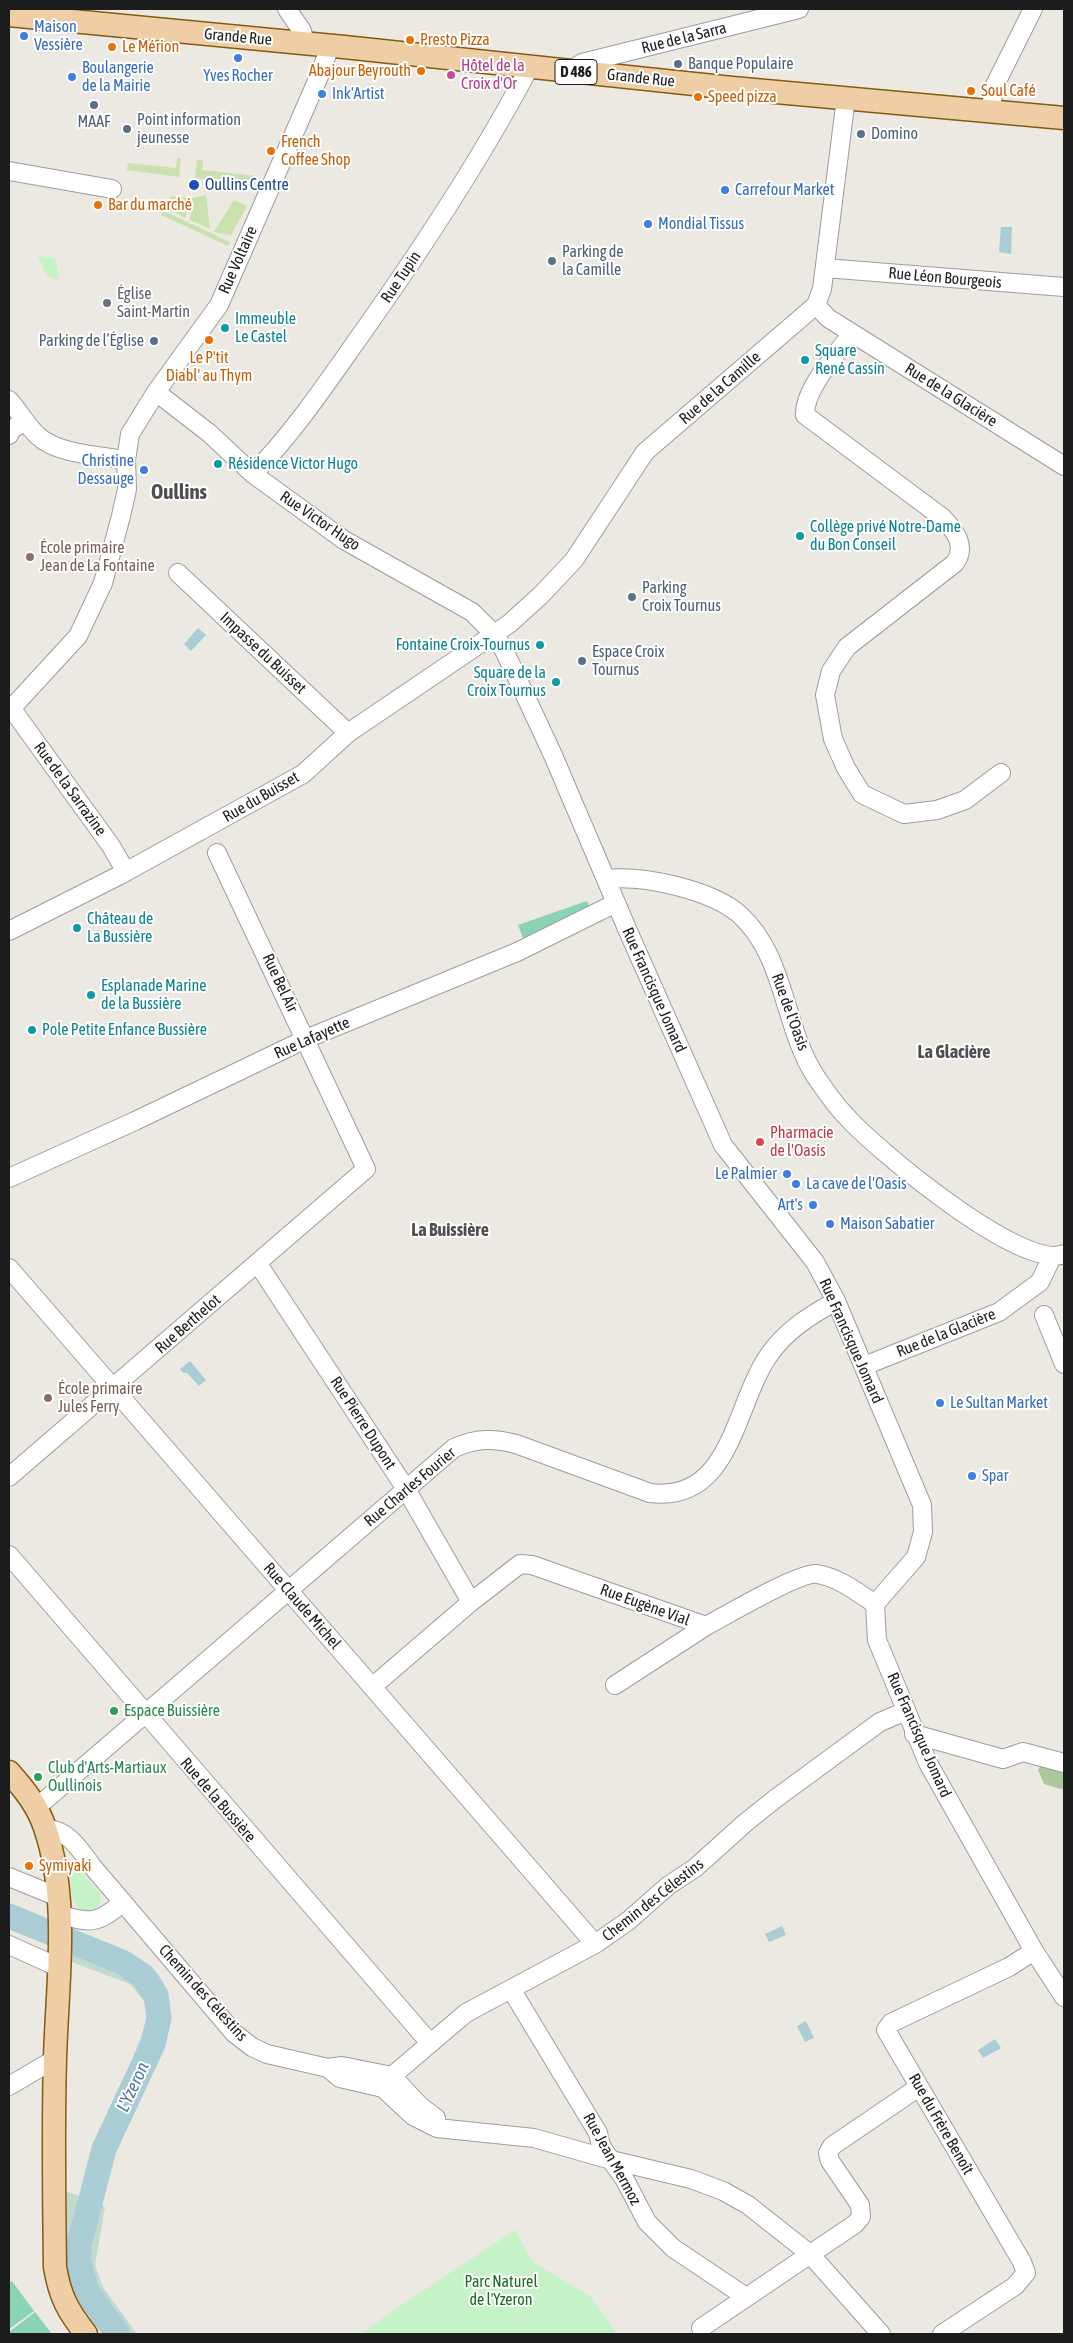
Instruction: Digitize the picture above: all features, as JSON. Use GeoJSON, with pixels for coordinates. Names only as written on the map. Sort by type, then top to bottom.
{"type":"FeatureCollection","features":[{"type":"Feature","properties":{"kind":"main road","name":"Grande Rue"},"geometry":{"type":"LineString","coordinates":[[9,15],[88,16],[305,44],[1064,118]]}},
{"type":"Feature","properties":{"kind":"main road"},"geometry":{"type":"LineString","coordinates":[[9,1772],[37,1807],[45,1828],[53,1860],[59,1911],[55,2059],[55,2267],[59,2292],[65,2305],[86,2334]]}},
{"type":"Feature","properties":{"kind":"street"},"geometry":{"type":"LineString","coordinates":[[288,9],[302,31],[305,44]]}},
{"type":"Feature","properties":{"kind":"street","name":"Rue de la Sarra"},"geometry":{"type":"LineString","coordinates":[[570,71],[582,63],[799,9]]}},
{"type":"Feature","properties":{"kind":"street"},"geometry":{"type":"LineString","coordinates":[[990,111],[995,85],[1029,13]]}},
{"type":"Feature","properties":{"kind":"street","name":"Rue Voltaire"},"geometry":{"type":"LineString","coordinates":[[10,710],[78,636],[103,583],[121,516],[127,489],[126,460],[130,434],[156,392],[219,305],[320,74],[330,46]]}},
{"type":"Feature","properties":{"kind":"street","name":"Rue Tupin"},"geometry":{"type":"LineString","coordinates":[[253,474],[276,450],[312,403],[399,282],[466,176],[530,66]]}},
{"type":"Feature","properties":{"kind":"street"},"geometry":{"type":"LineString","coordinates":[[816,305],[821,293],[826,268],[846,98]]}},
{"type":"Feature","properties":{"kind":"street"},"geometry":{"type":"LineString","coordinates":[[9,171],[112,189]]}},
{"type":"Feature","properties":{"kind":"street","name":"Rue Léon Bourgeois"},"geometry":{"type":"LineString","coordinates":[[826,268],[1064,287]]}},
{"type":"Feature","properties":{"kind":"street","name":"Rue de la Glacière"},"geometry":{"type":"LineString","coordinates":[[816,305],[828,318],[1064,466]]}},
{"type":"Feature","properties":{"kind":"street","name":"Rue de la Camille"},"geometry":{"type":"LineString","coordinates":[[495,634],[529,607],[574,560],[645,452],[816,305]]}},
{"type":"Feature","properties":{"kind":"street"},"geometry":{"type":"LineString","coordinates":[[854,334],[810,392],[805,404],[805,414],[943,518],[957,535],[961,547],[960,555],[955,563],[847,647],[831,671],[825,695],[833,739],[846,768],[862,794],[904,814],[937,810],[965,800],[1001,773]]}},
{"type":"Feature","properties":{"kind":"street","name":"Rue Victor Hugo"},"geometry":{"type":"LineString","coordinates":[[156,392],[209,433],[253,474],[344,540],[472,612],[495,634]]}},
{"type":"Feature","properties":{"kind":"street"},"geometry":{"type":"LineString","coordinates":[[9,400],[38,436],[50,445],[95,456],[126,460]]}},
{"type":"Feature","properties":{"kind":"street"},"geometry":{"type":"LineString","coordinates":[[9,436],[12,430],[25,420]]}},
{"type":"Feature","properties":{"kind":"street","name":"Impasse du Buisset"},"geometry":{"type":"LineString","coordinates":[[178,573],[348,733]]}},
{"type":"Feature","properties":{"kind":"street","name":"Rue du Buisset"},"geometry":{"type":"LineString","coordinates":[[9,931],[126,872],[304,774],[348,733],[460,655],[495,634]]}},
{"type":"Feature","properties":{"kind":"street","name":"Rue Francisque Jomard"},"geometry":{"type":"LineString","coordinates":[[495,634],[526,696],[723,1145],[815,1262],[836,1300],[864,1366],[922,1505],[923,1532],[916,1557],[875,1604],[877,1640],[914,1734],[939,1785],[1034,1951],[1064,1997]]}},
{"type":"Feature","properties":{"kind":"street","name":"Rue de la Sarrazine"},"geometry":{"type":"LineString","coordinates":[[10,710],[111,846],[126,872]]}},
{"type":"Feature","properties":{"kind":"street","name":"Rue Bel Air"},"geometry":{"type":"LineString","coordinates":[[217,853],[366,1169]]}},
{"type":"Feature","properties":{"kind":"street","name":"Rue de l'Oasis"},"geometry":{"type":"LineString","coordinates":[[607,879],[646,881],[713,897],[740,915],[760,939],[768,953],[793,1028],[815,1076],[846,1116],[941,1199],[1021,1248],[1058,1256]]}},
{"type":"Feature","properties":{"kind":"street","name":"Rue Lafayette"},"geometry":{"type":"LineString","coordinates":[[9,1178],[135,1121],[306,1039],[517,952],[616,903]]}},
{"type":"Feature","properties":{"kind":"street","name":"Rue Berthelot"},"geometry":{"type":"LineString","coordinates":[[9,1477],[366,1169]]}},
{"type":"Feature","properties":{"kind":"street","name":"Rue de la Glacière"},"geometry":{"type":"LineString","coordinates":[[864,1366],[999,1312],[1040,1282],[1058,1256]]}},
{"type":"Feature","properties":{"kind":"street","name":"Rue Pierre Dupont"},"geometry":{"type":"LineString","coordinates":[[258,1264],[406,1489],[471,1602]]}},
{"type":"Feature","properties":{"kind":"street","name":"Rue Claude Michel"},"geometry":{"type":"LineString","coordinates":[[9,1268],[595,1944]]}},
{"type":"Feature","properties":{"kind":"street","name":"Rue Charles Fourier"},"geometry":{"type":"LineString","coordinates":[[37,1807],[454,1448],[479,1440],[498,1439],[650,1493],[670,1494],[694,1487],[709,1474],[721,1457],[756,1377],[774,1348],[802,1321],[836,1300]]}},
{"type":"Feature","properties":{"kind":"street"},"geometry":{"type":"LineString","coordinates":[[1044,1315],[1064,1364]]}},
{"type":"Feature","properties":{"kind":"street","name":"Rue de la Bussière"},"geometry":{"type":"LineString","coordinates":[[9,1555],[145,1715],[430,2043]]}},
{"type":"Feature","properties":{"kind":"street","name":"Rue Eugène Vial"},"geometry":{"type":"LineString","coordinates":[[471,1602],[520,1564],[532,1564],[706,1626],[789,1583],[815,1573],[843,1582],[875,1604]]}},
{"type":"Feature","properties":{"kind":"street"},"geometry":{"type":"LineString","coordinates":[[372,1687],[471,1602]]}},
{"type":"Feature","properties":{"kind":"street"},"geometry":{"type":"LineString","coordinates":[[615,1685],[706,1626]]}},
{"type":"Feature","properties":{"kind":"street","name":"Chemin des Célestins"},"geometry":{"type":"LineString","coordinates":[[45,1828],[62,1832],[69,1838],[240,2038],[252,2047],[267,2054],[328,2068],[342,2066],[387,2082],[466,2013],[595,1944],[628,1921],[669,1885],[695,1868],[745,1823],[807,1775],[880,1722],[906,1711]]}},
{"type":"Feature","properties":{"kind":"street"},"geometry":{"type":"LineString","coordinates":[[914,1734],[1003,1759],[1023,1752],[1064,1763]]}},
{"type":"Feature","properties":{"kind":"street","name":"Chemin des Célestins"},"geometry":{"type":"LineString","coordinates":[[53,1860],[67,1855],[74,1856],[92,1866]]}},
{"type":"Feature","properties":{"kind":"street"},"geometry":{"type":"LineString","coordinates":[[9,1877],[59,1911],[87,1922],[109,1913],[123,1902]]}},
{"type":"Feature","properties":{"kind":"street"},"geometry":{"type":"LineString","coordinates":[[9,1945],[58,1962]]}},
{"type":"Feature","properties":{"kind":"street","name":"Rue du Frère Benoît"},"geometry":{"type":"LineString","coordinates":[[942,2334],[1015,2286],[1026,2274],[1022,2262],[886,2030],[891,2023],[1009,1967],[1034,1951]]}},
{"type":"Feature","properties":{"kind":"street","name":"Rue Jean Mermoz"},"geometry":{"type":"LineString","coordinates":[[511,1989],[598,2133],[601,2146],[625,2180],[647,2222],[673,2248],[746,2297]]}},
{"type":"Feature","properties":{"kind":"street"},"geometry":{"type":"LineString","coordinates":[[9,2086],[55,2059]]}},
{"type":"Feature","properties":{"kind":"street"},"geometry":{"type":"LineString","coordinates":[[387,2082],[437,2119],[459,2130],[534,2138],[611,2160],[691,2179],[723,2191],[748,2205],[810,2254],[881,2334]]}},
{"type":"Feature","properties":{"kind":"street"},"geometry":{"type":"LineString","coordinates":[[701,2328],[855,2224],[861,2216],[860,2205],[830,2161],[828,2153],[832,2146],[919,2087]]}},
{"type":"Feature","properties":{"kind":"green space"},"geometry":{"type":"Polygon","coordinates":[[[177,158],[181,158],[179,177],[127,170],[128,163],[176,168],[177,158]]]}},
{"type":"Feature","properties":{"kind":"green space"},"geometry":{"type":"Polygon","coordinates":[[[197,160],[203,160],[202,170],[257,176],[254,186],[195,178],[197,160]]]}},
{"type":"Feature","properties":{"kind":"green space"},"geometry":{"type":"Polygon","coordinates":[[[206,195],[210,229],[190,220],[192,198],[206,195]]]}},
{"type":"Feature","properties":{"kind":"green space"},"geometry":{"type":"Polygon","coordinates":[[[171,196],[187,198],[186,218],[165,208],[171,196]]]}},
{"type":"Feature","properties":{"kind":"green space"},"geometry":{"type":"Polygon","coordinates":[[[234,200],[247,206],[231,235],[214,232],[234,200]]]}},
{"type":"Feature","properties":{"kind":"green space"},"geometry":{"type":"Polygon","coordinates":[[[164,211],[230,242],[228,246],[161,215],[164,211]]]}},
{"type":"Feature","properties":{"kind":"green space"},"geometry":{"type":"Polygon","coordinates":[[[38,256],[55,258],[59,275],[57,280],[46,275],[38,256]]]}},
{"type":"Feature","properties":{"kind":"green space"},"geometry":{"type":"Polygon","coordinates":[[[587,901],[589,906],[523,938],[518,925],[587,901]]]}},
{"type":"Feature","properties":{"kind":"green space"},"geometry":{"type":"Polygon","coordinates":[[[1046,1760],[1064,1766],[1064,1790],[1044,1784],[1038,1770],[1046,1760]]]}},
{"type":"Feature","properties":{"kind":"green space"},"geometry":{"type":"Polygon","coordinates":[[[74,1863],[101,1895],[99,1907],[89,1911],[77,1907],[72,1892],[69,1867],[74,1863]]]}},
{"type":"Feature","properties":{"kind":"green space"},"geometry":{"type":"Polygon","coordinates":[[[62,1925],[148,1964],[163,1982],[169,2003],[167,2025],[161,2049],[128,2119],[115,2155],[102,2205],[105,2207],[95,2265],[103,2287],[137,2334],[103,2334],[86,2316],[78,2304],[73,2293],[67,2265],[67,2192],[80,2196],[95,2140],[120,2091],[147,2021],[148,2010],[143,2000],[130,1984],[61,1958],[62,1925]]]}},
{"type":"Feature","properties":{"kind":"green space","name":"Parc Naturel de l'Yzeron"},"geometry":{"type":"Polygon","coordinates":[[[515,2230],[533,2262],[591,2297],[617,2334],[361,2334],[397,2308],[515,2230]]]}},
{"type":"Feature","properties":{"kind":"green space"},"geometry":{"type":"Polygon","coordinates":[[[12,2281],[34,2311],[9,2329],[9,2283],[12,2281]]]}},
{"type":"Feature","properties":{"kind":"green space"},"geometry":{"type":"Polygon","coordinates":[[[35,2312],[52,2334],[9,2334],[9,2332],[35,2312]]]}},
{"type":"Feature","properties":{"kind":"water"},"geometry":{"type":"Polygon","coordinates":[[[1001,227],[1012,227],[1011,254],[999,252],[1001,227]]]}},
{"type":"Feature","properties":{"kind":"water"},"geometry":{"type":"Polygon","coordinates":[[[198,628],[206,635],[191,651],[184,644],[198,628]]]}},
{"type":"Feature","properties":{"kind":"water"},"geometry":{"type":"Polygon","coordinates":[[[190,1361],[206,1380],[199,1386],[187,1373],[183,1373],[180,1369],[190,1361]]]}},
{"type":"Feature","properties":{"kind":"water"},"geometry":{"type":"Polygon","coordinates":[[[782,1926],[786,1935],[769,1942],[765,1934],[782,1926]]]}},
{"type":"Feature","properties":{"kind":"water"},"geometry":{"type":"Polygon","coordinates":[[[806,2021],[814,2038],[805,2042],[797,2026],[806,2021]]]}},
{"type":"Feature","properties":{"kind":"water"},"geometry":{"type":"Polygon","coordinates":[[[995,2039],[1001,2048],[983,2058],[978,2050],[995,2039]]]}},
{"type":"Feature","properties":{"kind":"waterway","name":"L'Yzeron"},"geometry":{"type":"LineString","coordinates":[[9,1916],[122,1962],[143,1976],[156,1995],[159,2018],[153,2044],[104,2149],[79,2245],[79,2264],[87,2292],[118,2334]]}},
{"type":"Feature","properties":{"kind":"place","name":"Maison Vessière"},"geometry":{"type":"Point","coordinates":[24,36]}},
{"type":"Feature","properties":{"kind":"place","name":"Presto Pizza"},"geometry":{"type":"Point","coordinates":[410,40]}},
{"type":"Feature","properties":{"kind":"place","name":"Le Mérion"},"geometry":{"type":"Point","coordinates":[112,47]}},
{"type":"Feature","properties":{"kind":"place","name":"Yves Rocher"},"geometry":{"type":"Point","coordinates":[238,58]}},
{"type":"Feature","properties":{"kind":"place","name":"Banque Populaire"},"geometry":{"type":"Point","coordinates":[678,64]}},
{"type":"Feature","properties":{"kind":"place","name":"Abajour Beyrouth"},"geometry":{"type":"Point","coordinates":[421,71]}},
{"type":"Feature","properties":{"kind":"place","name":"Hôtel de la Croix d'Or"},"geometry":{"type":"Point","coordinates":[451,75]}},
{"type":"Feature","properties":{"kind":"place","name":"Boulangerie de la Mairie"},"geometry":{"type":"Point","coordinates":[72,77]}},
{"type":"Feature","properties":{"kind":"place","name":"Soul Café"},"geometry":{"type":"Point","coordinates":[971,91]}},
{"type":"Feature","properties":{"kind":"place","name":"Ink'Artist"},"geometry":{"type":"Point","coordinates":[322,94]}},
{"type":"Feature","properties":{"kind":"place","name":"Speed pizza"},"geometry":{"type":"Point","coordinates":[698,97]}},
{"type":"Feature","properties":{"kind":"place","name":"MAAF"},"geometry":{"type":"Point","coordinates":[94,105]}},
{"type":"Feature","properties":{"kind":"place","name":"Point information jeunesse"},"geometry":{"type":"Point","coordinates":[127,129]}},
{"type":"Feature","properties":{"kind":"place","name":"Domino"},"geometry":{"type":"Point","coordinates":[861,134]}},
{"type":"Feature","properties":{"kind":"place","name":"French Coffee Shop"},"geometry":{"type":"Point","coordinates":[271,151]}},
{"type":"Feature","properties":{"kind":"place","name":"Oullins Centre"},"geometry":{"type":"Point","coordinates":[194,185]}},
{"type":"Feature","properties":{"kind":"place","name":"Carrefour Market"},"geometry":{"type":"Point","coordinates":[725,190]}},
{"type":"Feature","properties":{"kind":"place","name":"Bar du marché"},"geometry":{"type":"Point","coordinates":[98,205]}},
{"type":"Feature","properties":{"kind":"place","name":"Mondial Tissus"},"geometry":{"type":"Point","coordinates":[648,224]}},
{"type":"Feature","properties":{"kind":"place","name":"Parking de la Camille"},"geometry":{"type":"Point","coordinates":[552,261]}},
{"type":"Feature","properties":{"kind":"place","name":"Église Saint-Martin"},"geometry":{"type":"Point","coordinates":[107,303]}},
{"type":"Feature","properties":{"kind":"place","name":"Immeuble Le Castel"},"geometry":{"type":"Point","coordinates":[225,328]}},
{"type":"Feature","properties":{"kind":"place","name":"Le P'tit Diabl' au Thym"},"geometry":{"type":"Point","coordinates":[209,340]}},
{"type":"Feature","properties":{"kind":"place","name":"Parking de l’Église"},"geometry":{"type":"Point","coordinates":[154,341]}},
{"type":"Feature","properties":{"kind":"place","name":"Square René Cassin"},"geometry":{"type":"Point","coordinates":[805,360]}},
{"type":"Feature","properties":{"kind":"place","name":"Résidence Victor Hugo"},"geometry":{"type":"Point","coordinates":[218,464]}},
{"type":"Feature","properties":{"kind":"place","name":"Christine Dessauge"},"geometry":{"type":"Point","coordinates":[144,470]}},
{"type":"Feature","properties":{"kind":"place","name":"Collège privé Notre-Dame du Bon Conseil"},"geometry":{"type":"Point","coordinates":[800,536]}},
{"type":"Feature","properties":{"kind":"place","name":"École primaire Jean de La Fontaine"},"geometry":{"type":"Point","coordinates":[30,557]}},
{"type":"Feature","properties":{"kind":"place","name":"Parking Croix Tournus"},"geometry":{"type":"Point","coordinates":[632,597]}},
{"type":"Feature","properties":{"kind":"place","name":"Fontaine Croix-Tournus"},"geometry":{"type":"Point","coordinates":[540,645]}},
{"type":"Feature","properties":{"kind":"place","name":"Espace Croix Tournus"},"geometry":{"type":"Point","coordinates":[582,661]}},
{"type":"Feature","properties":{"kind":"place","name":"Square de la Croix Tournus"},"geometry":{"type":"Point","coordinates":[556,682]}},
{"type":"Feature","properties":{"kind":"place","name":"Château de La Bussière"},"geometry":{"type":"Point","coordinates":[77,928]}},
{"type":"Feature","properties":{"kind":"place","name":"Esplanade Marine de la Bussière"},"geometry":{"type":"Point","coordinates":[91,995]}},
{"type":"Feature","properties":{"kind":"place","name":"Pole Petite Enfance Bussière"},"geometry":{"type":"Point","coordinates":[32,1030]}},
{"type":"Feature","properties":{"kind":"place","name":"Pharmacie de l'Oasis"},"geometry":{"type":"Point","coordinates":[760,1142]}},
{"type":"Feature","properties":{"kind":"place","name":"Le Palmier"},"geometry":{"type":"Point","coordinates":[787,1174]}},
{"type":"Feature","properties":{"kind":"place","name":"La cave de l'Oasis"},"geometry":{"type":"Point","coordinates":[796,1184]}},
{"type":"Feature","properties":{"kind":"place","name":"Art's"},"geometry":{"type":"Point","coordinates":[813,1205]}},
{"type":"Feature","properties":{"kind":"place","name":"Maison Sabatier"},"geometry":{"type":"Point","coordinates":[830,1224]}},
{"type":"Feature","properties":{"kind":"place","name":"École primaire Jules Ferry"},"geometry":{"type":"Point","coordinates":[48,1398]}},
{"type":"Feature","properties":{"kind":"place","name":"Le Sultan Market"},"geometry":{"type":"Point","coordinates":[940,1403]}},
{"type":"Feature","properties":{"kind":"place","name":"Spar"},"geometry":{"type":"Point","coordinates":[972,1476]}},
{"type":"Feature","properties":{"kind":"place","name":"Espace Buissière"},"geometry":{"type":"Point","coordinates":[114,1711]}},
{"type":"Feature","properties":{"kind":"place","name":"Club d'Arts-Martiaux Oullinois"},"geometry":{"type":"Point","coordinates":[38,1777]}},
{"type":"Feature","properties":{"kind":"place","name":"Symiyaki"},"geometry":{"type":"Point","coordinates":[29,1866]}},
{"type":"Feature","properties":{"kind":"district","name":"Oullins"},"geometry":{"type":"Point","coordinates":[179,492]}},
{"type":"Feature","properties":{"kind":"district","name":"La Glacière"},"geometry":{"type":"Point","coordinates":[954,1052]}},
{"type":"Feature","properties":{"kind":"district","name":"La Buissière"},"geometry":{"type":"Point","coordinates":[450,1230]}}]}
